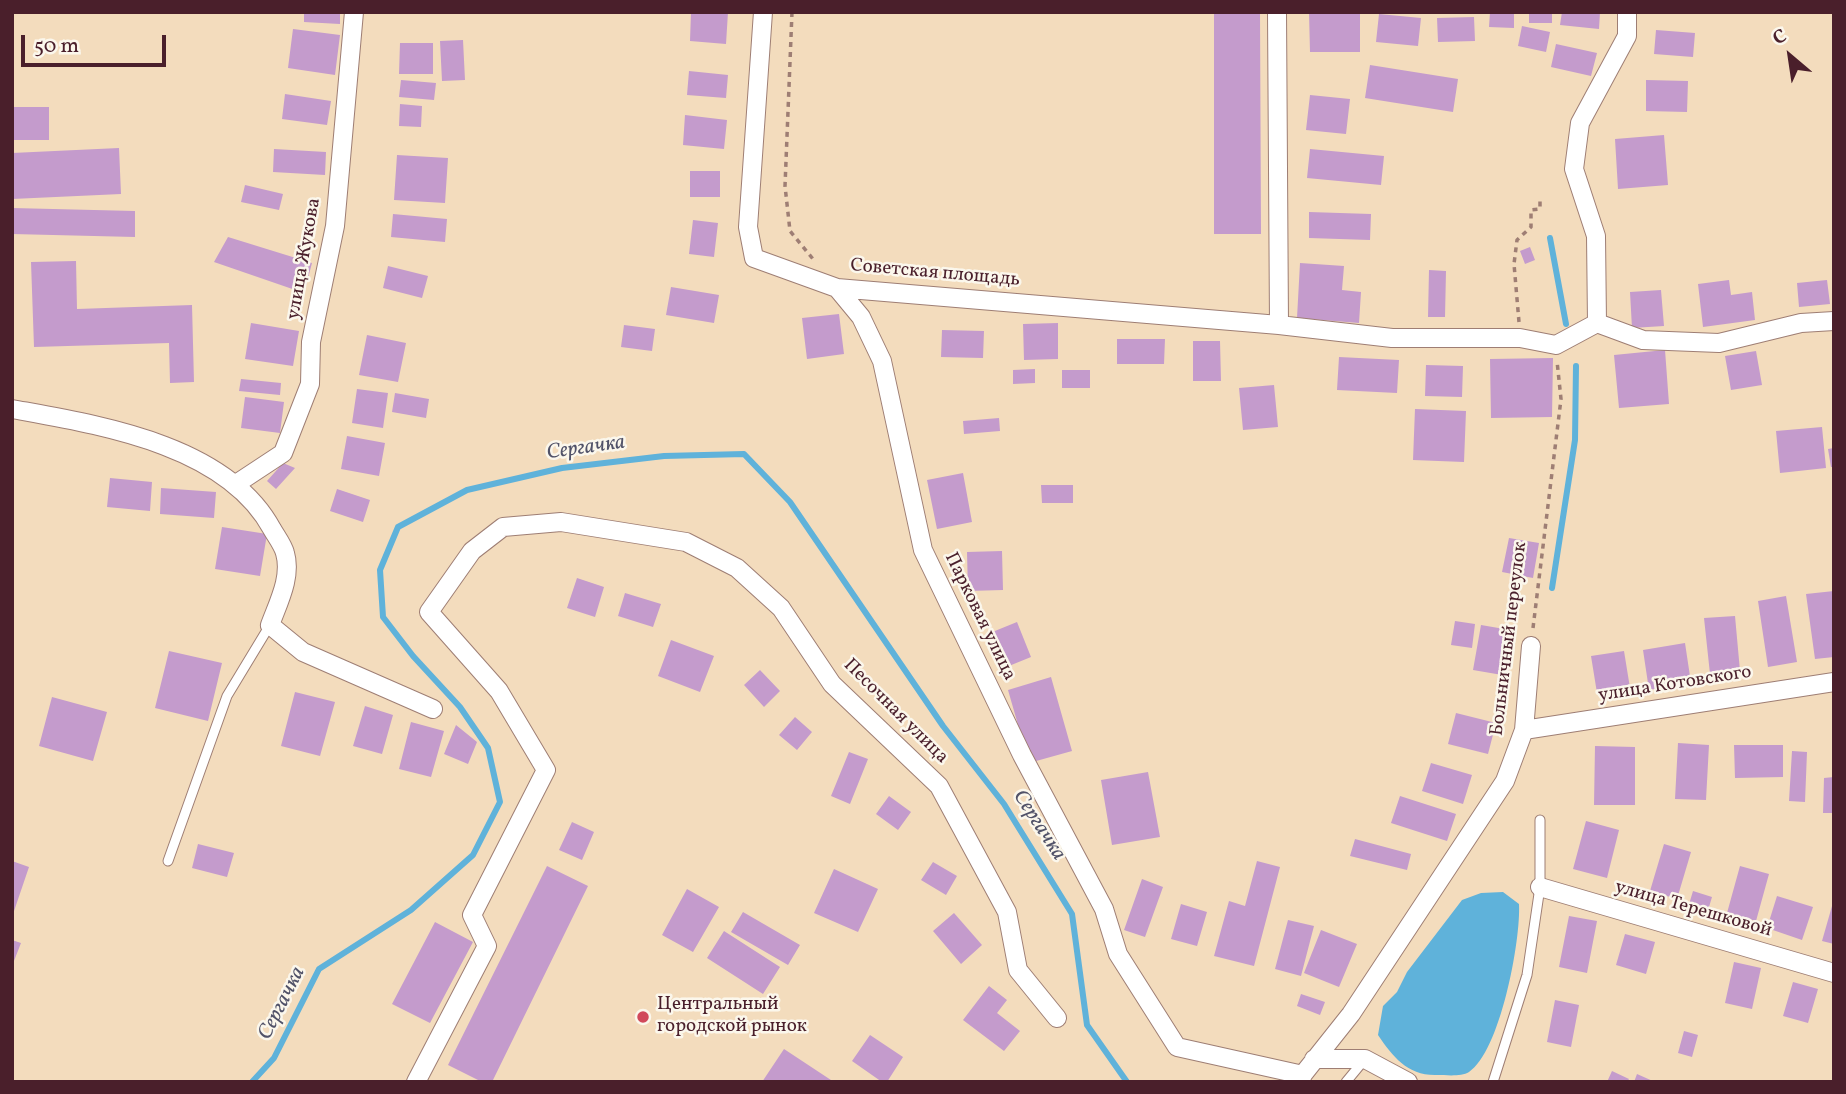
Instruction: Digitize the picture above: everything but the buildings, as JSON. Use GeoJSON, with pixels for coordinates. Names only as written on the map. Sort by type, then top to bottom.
{"type":"FeatureCollection","features":[{"type":"Feature","properties":{"kind":"street","name":"улица Жукова"},"geometry":{"type":"LineString","coordinates":[[236,484],[283,453],[310,384],[311,342],[335,226],[354,12]]}},
{"type":"Feature","properties":{"kind":"street","name":"Советская площадь"},"geometry":{"type":"LineString","coordinates":[[762,12],[748,227],[754,258],[837,288],[1279,325],[1392,338],[1520,338],[1556,345]]}},
{"type":"Feature","properties":{"kind":"street"},"geometry":{"type":"LineString","coordinates":[[1277,12],[1279,325]]}},
{"type":"Feature","properties":{"kind":"street"},"geometry":{"type":"LineString","coordinates":[[1597,323],[1596,236],[1574,169],[1580,123],[1627,36],[1627,12]]}},
{"type":"Feature","properties":{"kind":"street","name":"Парковая улица"},"geometry":{"type":"LineString","coordinates":[[837,288],[860,317],[882,360],[923,550],[1021,755],[1104,909],[1118,954],[1177,1047],[1300,1079]]}},
{"type":"Feature","properties":{"kind":"street"},"geometry":{"type":"LineString","coordinates":[[1556,345],[1597,323],[1643,340],[1719,343],[1801,323],[1834,321]]}},
{"type":"Feature","properties":{"kind":"street"},"geometry":{"type":"LineString","coordinates":[[12,409],[106,426],[190,457],[236,484],[264,513],[286,553],[286,583],[270,625],[303,652],[433,709]]}},
{"type":"Feature","properties":{"kind":"street","name":"Песочная улица"},"geometry":{"type":"LineString","coordinates":[[416,1082],[487,946],[472,915],[546,770],[499,691],[429,612],[472,551],[503,527],[561,522],[686,542],[737,568],[781,608],[832,684],[939,786],[1007,912],[1018,970],[1057,1018]]}},
{"type":"Feature","properties":{"kind":"street","name":"Больничный переулок"},"geometry":{"type":"LineString","coordinates":[[1300,1079],[1351,1014],[1505,782],[1524,730],[1531,646]]}},
{"type":"Feature","properties":{"kind":"street","name":"улица Котовского"},"geometry":{"type":"LineString","coordinates":[[1524,730],[1834,681]]}},
{"type":"Feature","properties":{"kind":"street","name":"улица Терешковой"},"geometry":{"type":"LineString","coordinates":[[1540,887],[1834,973]]}},
{"type":"Feature","properties":{"kind":"street"},"geometry":{"type":"LineString","coordinates":[[1314,1059],[1365,1059],[1408,1082]]}},
{"type":"Feature","properties":{"kind":"lane"},"geometry":{"type":"LineString","coordinates":[[168,861],[228,696],[270,625]]}},
{"type":"Feature","properties":{"kind":"lane"},"geometry":{"type":"LineString","coordinates":[[1493,1082],[1527,975],[1540,887],[1540,820]]}},
{"type":"Feature","properties":{"kind":"lane"},"geometry":{"type":"LineString","coordinates":[[1346,1082],[1365,1059]]}},
{"type":"Feature","properties":{"kind":"path"},"geometry":{"type":"LineString","coordinates":[[792,12],[785,186],[790,231],[837,288]]}},
{"type":"Feature","properties":{"kind":"path"},"geometry":{"type":"LineString","coordinates":[[1520,338],[1514,264],[1517,240],[1531,227],[1531,210],[1540,209],[1540,201]]}},
{"type":"Feature","properties":{"kind":"path","name":"Больничный переулок"},"geometry":{"type":"LineString","coordinates":[[1531,646],[1561,399],[1556,345]]}},
{"type":"Feature","properties":{"kind":"water"},"geometry":{"type":"Polygon","coordinates":[[[1503,892],[1519,904],[1519,921],[1506,994],[1490,1043],[1480,1061],[1466,1074],[1427,1074],[1410,1069],[1389,1051],[1378,1035],[1383,1006],[1397,992],[1407,972],[1462,900],[1481,893],[1503,892]]]}},
{"type":"Feature","properties":{"kind":"waterway"},"geometry":{"type":"LineString","coordinates":[[1550,238],[1566,324]]}},
{"type":"Feature","properties":{"kind":"waterway"},"geometry":{"type":"LineString","coordinates":[[1552,588],[1575,440],[1576,366]]}},
{"type":"Feature","properties":{"kind":"waterway","name":"Сергачка"},"geometry":{"type":"LineString","coordinates":[[252,1082],[274,1058],[319,969],[411,910],[473,855],[500,802],[488,748],[460,707],[413,656],[383,617],[380,570],[398,527],[467,490],[562,468],[664,456],[744,454],[790,502],[943,726],[1004,804],[1072,914],[1087,1025],[1127,1082]]}},
{"type":"Feature","properties":{"kind":"place","name":"Центральный городской рынок"},"geometry":{"type":"Point","coordinates":[643,1017]}}]}
